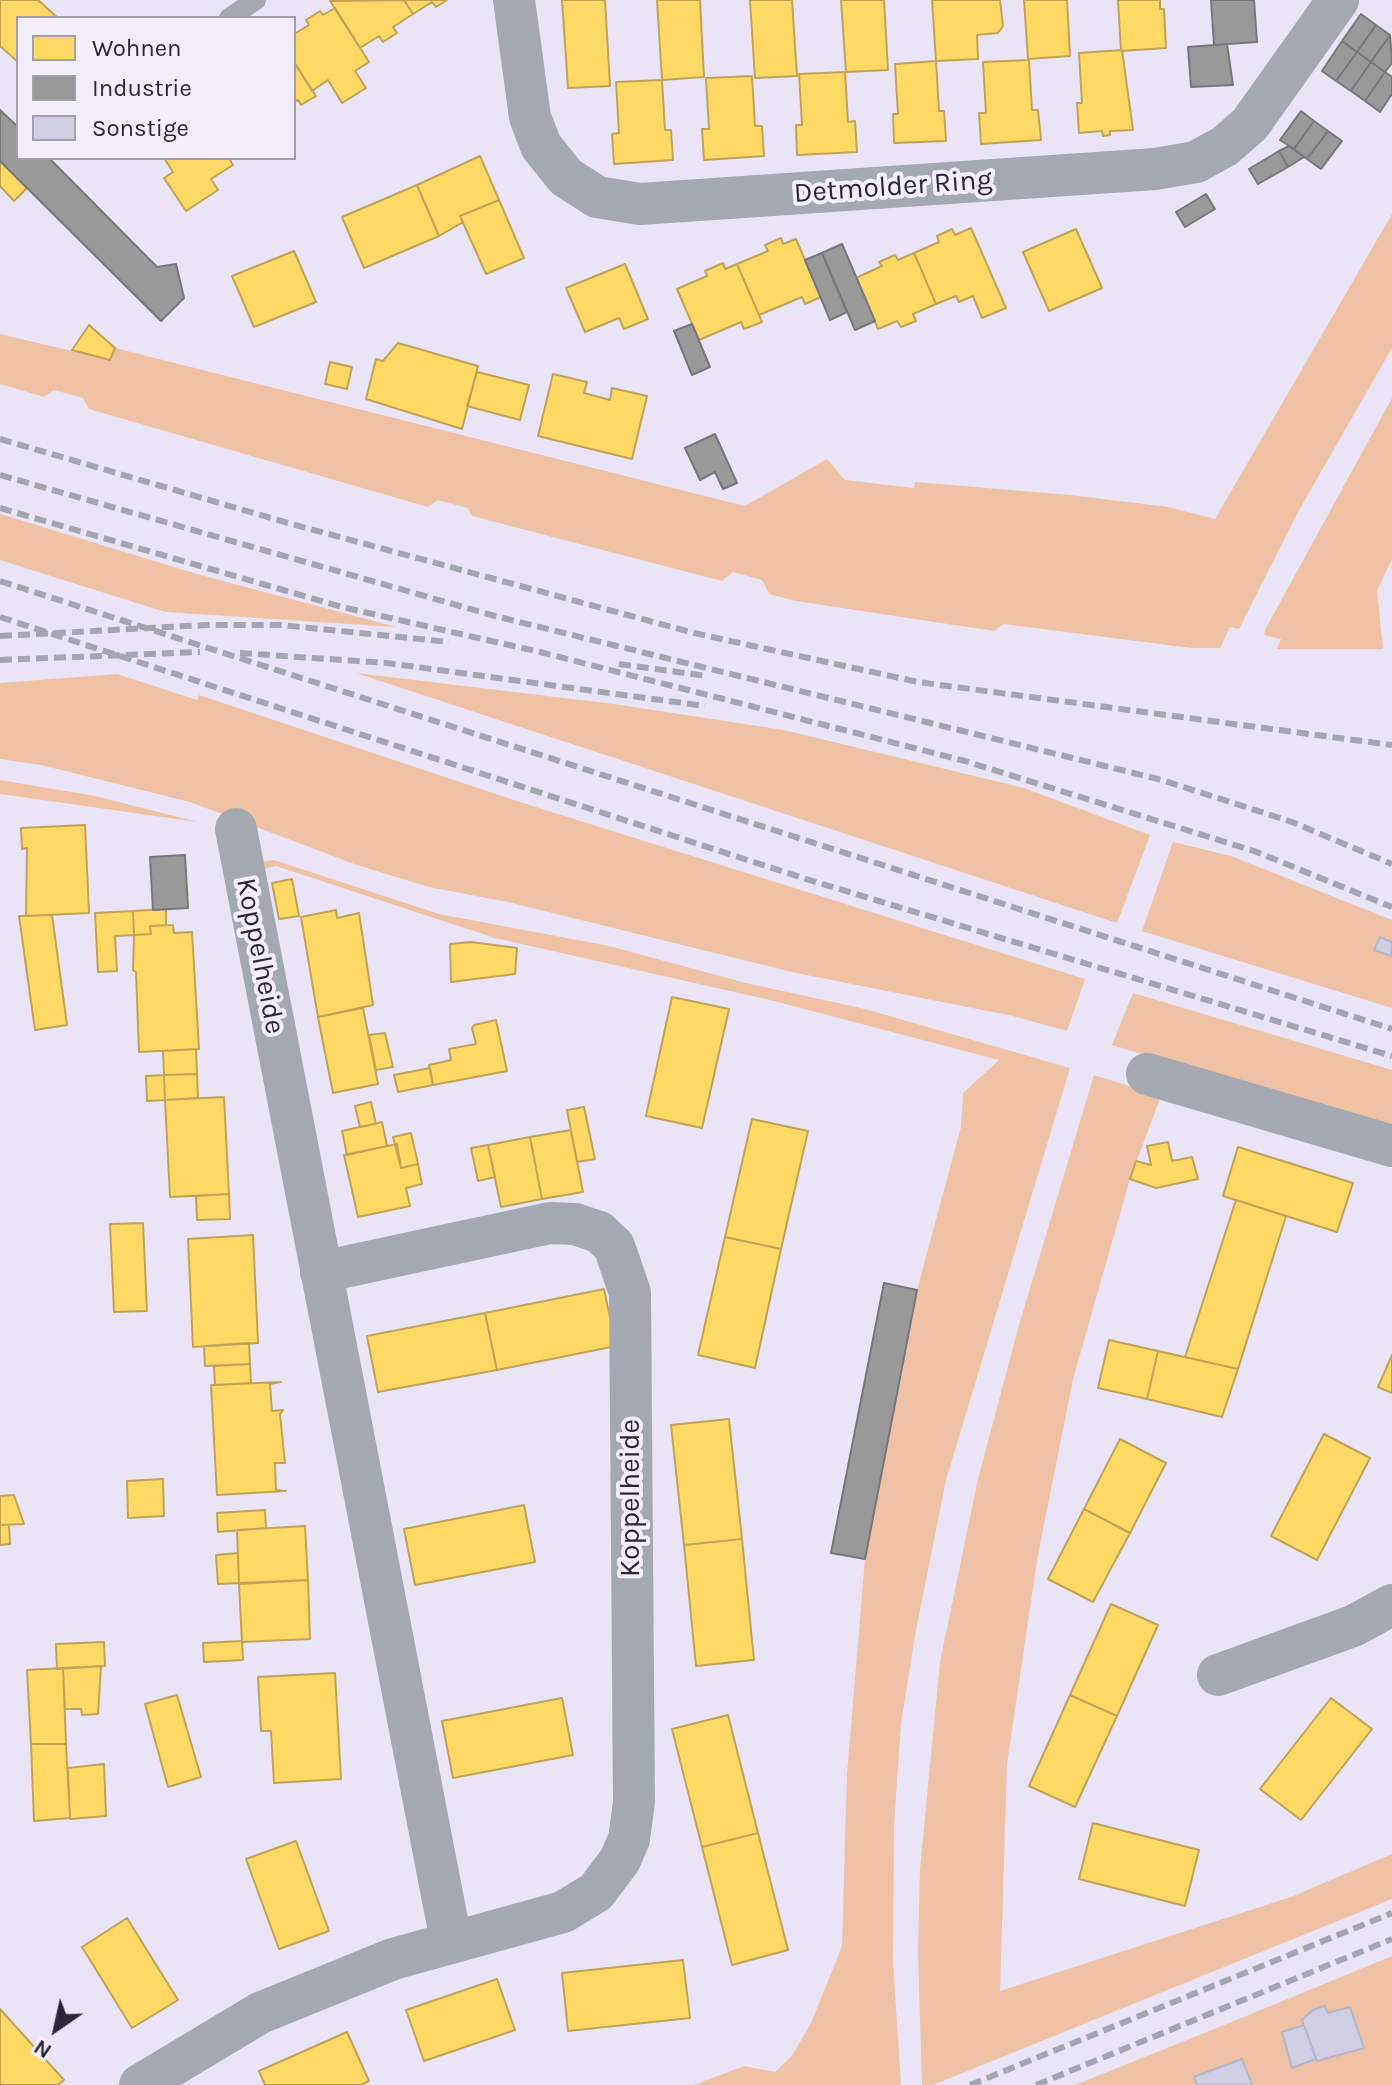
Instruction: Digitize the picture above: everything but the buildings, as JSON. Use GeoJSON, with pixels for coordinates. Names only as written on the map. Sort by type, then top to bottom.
{"type":"FeatureCollection","features":[{"type":"Feature","properties":{"kind":"street","name":"Detmolder Ring"},"geometry":{"type":"LineString","coordinates":[[514,0],[530,117],[541,146],[566,177],[597,197],[640,204],[1155,169],[1196,162],[1225,146],[1250,124],[1338,0]]}},
{"type":"Feature","properties":{"kind":"street","name":"Koppelheide"},"geometry":{"type":"LineString","coordinates":[[236,829],[451,1941]]}},
{"type":"Feature","properties":{"kind":"street"},"geometry":{"type":"LineString","coordinates":[[1147,1074],[1392,1146]]}},
{"type":"Feature","properties":{"kind":"street","name":"Koppelheide"},"geometry":{"type":"LineString","coordinates":[[140,2085],[260,2013],[393,1959],[563,1912],[582,1903],[608,1879],[629,1839],[634,1802],[630,1293],[614,1246],[599,1232],[575,1224],[550,1223],[321,1272]]}},
{"type":"Feature","properties":{"kind":"street"},"geometry":{"type":"LineString","coordinates":[[1218,1675],[1353,1626],[1392,1605]]}},
{"type":"Feature","properties":{"kind":"lane"},"geometry":{"type":"LineString","coordinates":[[232,16],[256,0]]}},
{"type":"Feature","properties":{"kind":"shaded area"},"geometry":{"type":"Polygon","coordinates":[[[1392,214],[1392,348],[1298,512],[1239,629],[1230,627],[1220,648],[1191,648],[1004,624],[994,631],[796,601],[769,594],[762,580],[733,572],[722,581],[472,516],[468,508],[438,500],[428,507],[89,409],[83,398],[54,390],[44,397],[0,384],[0,334],[110,360],[115,348],[745,506],[827,459],[845,480],[914,488],[915,482],[1070,495],[1168,507],[1215,519],[1392,214]]]}},
{"type":"Feature","properties":{"kind":"shaded area"},"geometry":{"type":"Polygon","coordinates":[[[1392,398],[1392,559],[1377,590],[1383,649],[1277,649],[1281,639],[1264,635],[1266,628],[1392,398]]]}},
{"type":"Feature","properties":{"kind":"shaded area"},"geometry":{"type":"Polygon","coordinates":[[[0,514],[197,574],[396,627],[165,612],[0,560],[0,514]]]}},
{"type":"Feature","properties":{"kind":"shaded area"},"geometry":{"type":"Polygon","coordinates":[[[356,673],[614,704],[784,730],[1024,788],[1150,835],[1117,923],[356,673]]]}},
{"type":"Feature","properties":{"kind":"shaded area"},"geometry":{"type":"Polygon","coordinates":[[[117,674],[197,700],[199,695],[523,803],[1085,979],[1067,1031],[1013,1016],[796,973],[508,902],[429,887],[357,865],[190,802],[41,765],[0,759],[0,683],[117,674]]]}},
{"type":"Feature","properties":{"kind":"shaded area"},"geometry":{"type":"Polygon","coordinates":[[[0,780],[95,796],[198,822],[0,794],[0,780]]]}},
{"type":"Feature","properties":{"kind":"shaded area"},"geometry":{"type":"Polygon","coordinates":[[[1173,842],[1231,856],[1392,920],[1392,1008],[1142,931],[1173,842]]]}},
{"type":"Feature","properties":{"kind":"shaded area"},"geometry":{"type":"Polygon","coordinates":[[[274,860],[439,914],[609,946],[746,983],[865,1009],[1070,1068],[946,1480],[915,1635],[901,1724],[894,1825],[893,1961],[901,2085],[694,2085],[744,2066],[775,2072],[792,2056],[811,2023],[842,1946],[847,1774],[865,1559],[917,1290],[961,1127],[963,1093],[999,1060],[770,1000],[495,938],[276,866],[259,870],[265,861],[274,860]]]}},
{"type":"Feature","properties":{"kind":"shaded area"},"geometry":{"type":"Polygon","coordinates":[[[1133,993],[1392,1070],[1392,1127],[1112,1045],[1133,993]]]}},
{"type":"Feature","properties":{"kind":"shaded area"},"geometry":{"type":"Polygon","coordinates":[[[1094,1075],[1161,1096],[1130,1179],[1073,1379],[1038,1554],[1007,1764],[1000,1991],[1291,1897],[1392,1854],[1392,1899],[933,2085],[922,2085],[918,1952],[920,1869],[940,1662],[978,1479],[1019,1325],[1094,1075]]]}},
{"type":"Feature","properties":{"kind":"shaded area"},"geometry":{"type":"Polygon","coordinates":[[[1392,1956],[1392,2085],[1075,2085],[1234,2021],[1392,1956]]]}},
{"type":"Feature","properties":{"kind":"railway"},"geometry":{"type":"LineString","coordinates":[[0,439],[288,523],[694,633],[918,682],[1392,745]]}},
{"type":"Feature","properties":{"kind":"railway"},"geometry":{"type":"LineString","coordinates":[[0,475],[495,616],[1162,780],[1292,822],[1392,864]]}},
{"type":"Feature","properties":{"kind":"railway"},"geometry":{"type":"LineString","coordinates":[[0,508],[342,607],[540,652],[965,761],[1254,851],[1392,907]]}},
{"type":"Feature","properties":{"kind":"railway"},"geometry":{"type":"LineString","coordinates":[[0,581],[1392,1029]]}},
{"type":"Feature","properties":{"kind":"railway"},"geometry":{"type":"LineString","coordinates":[[0,617],[806,879],[1392,1056]]}},
{"type":"Feature","properties":{"kind":"railway"},"geometry":{"type":"LineString","coordinates":[[0,636],[205,625],[281,625],[449,642]]}},
{"type":"Feature","properties":{"kind":"railway"},"geometry":{"type":"LineString","coordinates":[[0,660],[200,652]]}},
{"type":"Feature","properties":{"kind":"railway"},"geometry":{"type":"LineString","coordinates":[[240,653],[387,663],[705,706]]}},
{"type":"Feature","properties":{"kind":"railway"},"geometry":{"type":"LineString","coordinates":[[619,664],[707,676]]}},
{"type":"Feature","properties":{"kind":"railway"},"geometry":{"type":"LineString","coordinates":[[970,2085],[1392,1913]]}},
{"type":"Feature","properties":{"kind":"railway"},"geometry":{"type":"LineString","coordinates":[[1036,2085],[1392,1939]]}}]}
